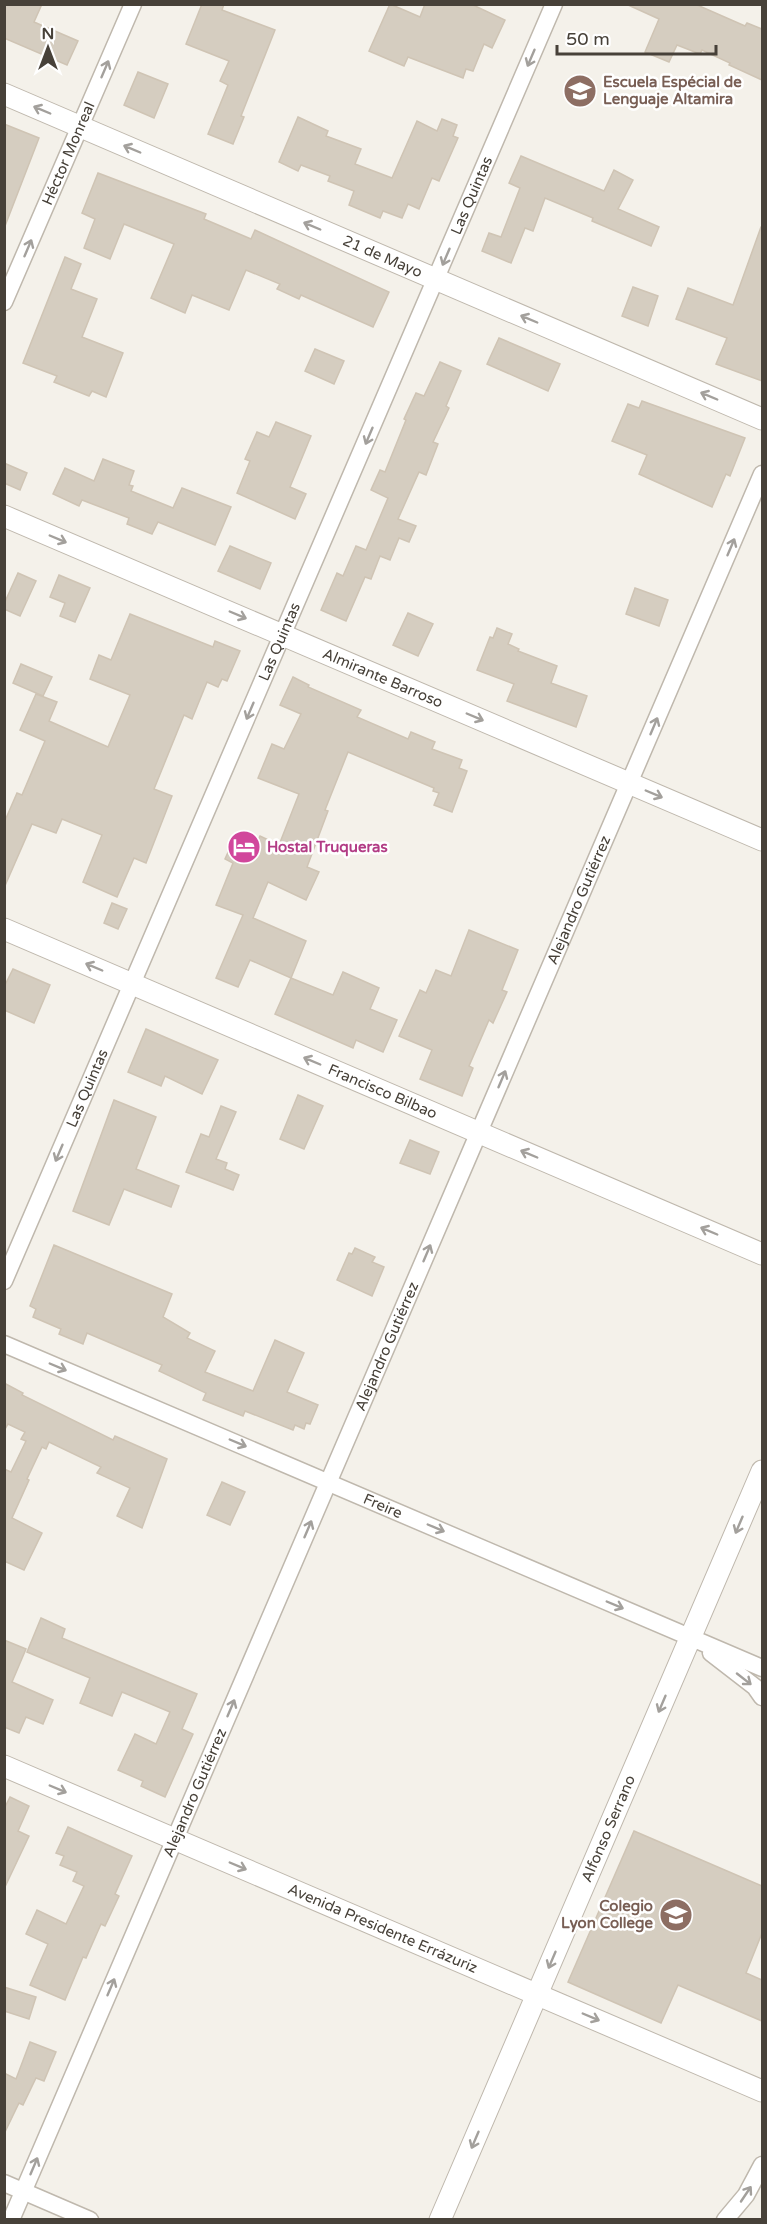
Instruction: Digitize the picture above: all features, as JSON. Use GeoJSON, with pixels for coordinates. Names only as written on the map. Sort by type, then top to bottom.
{"type":"FeatureCollection","features":[{"type":"Feature","properties":{"kind":"street","name":"Héctor Monreal"},"geometry":{"type":"LineString","coordinates":[[4,302],[133,4]]}},
{"type":"Feature","properties":{"kind":"street","name":"Las Quintas"},"geometry":{"type":"LineString","coordinates":[[4,1281],[554,4]]}},
{"type":"Feature","properties":{"kind":"street","name":"21 de Mayo"},"geometry":{"type":"LineString","coordinates":[[4,94],[762,419]]}},
{"type":"Feature","properties":{"kind":"street","name":"Alejandro Gutiérrez"},"geometry":{"type":"LineString","coordinates":[[10,2220],[762,474]]}},
{"type":"Feature","properties":{"kind":"street","name":"Almirante Barroso"},"geometry":{"type":"LineString","coordinates":[[4,516],[762,840]]}},
{"type":"Feature","properties":{"kind":"street","name":"Francisco Bilbao"},"geometry":{"type":"LineString","coordinates":[[4,929],[762,1254]]}},
{"type":"Feature","properties":{"kind":"street","name":"Freire"},"geometry":{"type":"LineString","coordinates":[[4,1344],[762,1668]]}},
{"type":"Feature","properties":{"kind":"street","name":"Alfonso Serrano"},"geometry":{"type":"LineString","coordinates":[[440,2220],[762,1472]]}},
{"type":"Feature","properties":{"kind":"street"},"geometry":{"type":"LineString","coordinates":[[691,1638],[755,1687],[762,1697]]}},
{"type":"Feature","properties":{"kind":"street","name":"Avenida Presidente Errázuriz"},"geometry":{"type":"LineString","coordinates":[[4,1766],[762,2091]]}},
{"type":"Feature","properties":{"kind":"street"},"geometry":{"type":"LineString","coordinates":[[725,2220],[746,2195],[762,2165]]}},
{"type":"Feature","properties":{"kind":"street"},"geometry":{"type":"LineString","coordinates":[[4,2183],[90,2220]]}},
{"type":"Feature","properties":{"kind":"building"},"geometry":{"type":"Polygon","coordinates":[[[4,4],[42,4],[34,22],[78,41],[67,65],[4,38],[4,4]]]}},
{"type":"Feature","properties":{"kind":"building"},"geometry":{"type":"Polygon","coordinates":[[[202,4],[224,4],[222,10],[275,30],[241,116],[244,117],[233,144],[208,134],[228,85],[220,81],[229,61],[186,44],[202,4]]]}},
{"type":"Feature","properties":{"kind":"building"},"geometry":{"type":"Polygon","coordinates":[[[390,4],[420,17],[425,4],[471,4],[505,20],[492,48],[484,44],[473,71],[466,69],[463,78],[408,57],[404,66],[369,51],[390,4]]]}},
{"type":"Feature","properties":{"kind":"building"},"geometry":{"type":"Polygon","coordinates":[[[626,4],[695,4],[745,26],[747,23],[762,29],[762,80],[702,50],[700,54],[677,45],[669,62],[645,52],[659,19],[626,4]]]}},
{"type":"Feature","properties":{"kind":"building"},"geometry":{"type":"Polygon","coordinates":[[[138,72],[168,84],[154,118],[124,105],[138,72]]]}},
{"type":"Feature","properties":{"kind":"building"},"geometry":{"type":"Polygon","coordinates":[[[298,117],[328,131],[326,136],[361,149],[355,164],[392,178],[417,121],[437,131],[442,119],[457,125],[453,136],[458,138],[439,181],[432,178],[419,209],[408,204],[402,218],[383,211],[380,218],[349,205],[354,191],[328,181],[330,176],[301,165],[298,171],[279,162],[298,117]]]}},
{"type":"Feature","properties":{"kind":"building"},"geometry":{"type":"Polygon","coordinates":[[[4,124],[39,138],[5,226],[4,226],[4,124]]]}},
{"type":"Feature","properties":{"kind":"building"},"geometry":{"type":"Polygon","coordinates":[[[521,156],[604,191],[614,170],[633,180],[618,209],[659,227],[651,246],[545,198],[533,231],[525,228],[511,263],[482,251],[489,233],[501,237],[520,188],[509,183],[521,156]]]}},
{"type":"Feature","properties":{"kind":"building"},"geometry":{"type":"Polygon","coordinates":[[[98,173],[206,214],[204,219],[251,239],[255,230],[389,292],[373,327],[301,295],[299,299],[277,289],[280,284],[246,270],[229,310],[192,295],[185,313],[151,298],[174,244],[124,224],[110,259],[84,248],[95,219],[82,213],[98,173]]]}},
{"type":"Feature","properties":{"kind":"building"},"geometry":{"type":"Polygon","coordinates":[[[761,227],[762,381],[716,364],[727,338],[676,319],[688,288],[733,305],[761,227]]]}},
{"type":"Feature","properties":{"kind":"building"},"geometry":{"type":"Polygon","coordinates":[[[65,257],[81,264],[71,289],[97,299],[82,337],[123,353],[106,397],[92,391],[89,396],[54,382],[57,376],[23,363],[65,257]]]}},
{"type":"Feature","properties":{"kind":"building"},"geometry":{"type":"Polygon","coordinates":[[[633,287],[658,296],[648,326],[622,316],[633,287]]]}},
{"type":"Feature","properties":{"kind":"building"},"geometry":{"type":"Polygon","coordinates":[[[499,338],[560,364],[548,391],[487,364],[499,338]]]}},
{"type":"Feature","properties":{"kind":"building"},"geometry":{"type":"Polygon","coordinates":[[[315,349],[344,361],[334,384],[305,371],[315,349]]]}},
{"type":"Feature","properties":{"kind":"building"},"geometry":{"type":"Polygon","coordinates":[[[440,362],[461,371],[446,406],[449,408],[433,442],[438,444],[426,475],[419,472],[398,519],[416,526],[409,542],[399,538],[390,560],[380,556],[371,579],[365,577],[346,621],[321,610],[337,573],[343,576],[356,546],[366,550],[388,498],[371,490],[380,470],[385,472],[416,393],[424,396],[440,362]]]}},
{"type":"Feature","properties":{"kind":"building"},"geometry":{"type":"Polygon","coordinates":[[[642,401],[745,438],[730,476],[726,474],[712,507],[639,474],[647,455],[612,441],[628,404],[639,408],[642,401]]]}},
{"type":"Feature","properties":{"kind":"building"},"geometry":{"type":"Polygon","coordinates":[[[276,422],[311,436],[290,487],[306,494],[295,519],[237,493],[250,461],[245,459],[257,432],[269,437],[276,422]]]}},
{"type":"Feature","properties":{"kind":"building"},"geometry":{"type":"Polygon","coordinates":[[[103,459],[134,471],[129,485],[133,486],[131,491],[173,508],[182,488],[231,507],[215,545],[158,522],[152,534],[127,524],[129,518],[82,500],[79,506],[53,494],[65,468],[94,481],[103,459]]]}},
{"type":"Feature","properties":{"kind":"building"},"geometry":{"type":"Polygon","coordinates":[[[4,463],[27,473],[20,490],[4,483],[4,463]]]}},
{"type":"Feature","properties":{"kind":"building"},"geometry":{"type":"Polygon","coordinates":[[[230,546],[271,563],[260,589],[218,571],[230,546]]]}},
{"type":"Feature","properties":{"kind":"building"},"geometry":{"type":"Polygon","coordinates":[[[18,573],[36,581],[20,616],[4,609],[4,604],[18,573]]]}},
{"type":"Feature","properties":{"kind":"building"},"geometry":{"type":"Polygon","coordinates":[[[59,575],[90,588],[75,622],[60,616],[65,603],[50,597],[59,575]]]}},
{"type":"Feature","properties":{"kind":"building"},"geometry":{"type":"Polygon","coordinates":[[[635,588],[668,600],[659,626],[626,614],[635,588]]]}},
{"type":"Feature","properties":{"kind":"building"},"geometry":{"type":"Polygon","coordinates":[[[408,613],[433,624],[418,656],[393,645],[408,613]]]}},
{"type":"Feature","properties":{"kind":"building"},"geometry":{"type":"Polygon","coordinates":[[[130,614],[213,647],[215,641],[240,651],[227,681],[222,679],[218,687],[207,682],[192,719],[184,715],[154,789],[172,796],[146,863],[134,858],[117,897],[83,882],[102,835],[62,819],[56,833],[32,824],[4,888],[4,823],[17,793],[22,795],[45,741],[20,730],[36,694],[57,702],[49,721],[108,747],[130,695],[90,679],[99,655],[111,660],[130,614]]]}},
{"type":"Feature","properties":{"kind":"building"},"geometry":{"type":"Polygon","coordinates":[[[497,628],[512,634],[508,644],[519,649],[518,651],[557,666],[551,683],[587,696],[576,727],[507,701],[514,684],[477,670],[490,637],[493,638],[497,628]]]}},
{"type":"Feature","properties":{"kind":"building"},"geometry":{"type":"Polygon","coordinates":[[[21,664],[52,677],[43,696],[13,683],[21,664]]]}},
{"type":"Feature","properties":{"kind":"building"},"geometry":{"type":"Polygon","coordinates":[[[293,677],[309,685],[308,687],[361,710],[357,717],[408,739],[411,732],[435,742],[432,749],[462,760],[459,768],[467,771],[452,812],[434,805],[439,793],[433,791],[434,788],[348,752],[325,810],[328,811],[307,867],[319,872],[306,900],[268,882],[253,918],[306,941],[291,978],[250,960],[238,987],[216,978],[243,915],[216,905],[233,863],[225,859],[236,835],[256,844],[260,836],[279,845],[299,794],[258,778],[272,744],[284,749],[301,714],[280,705],[293,677]]]}},
{"type":"Feature","properties":{"kind":"building"},"geometry":{"type":"Polygon","coordinates":[[[112,903],[127,909],[118,929],[104,923],[112,903]]]}},
{"type":"Feature","properties":{"kind":"building"},"geometry":{"type":"Polygon","coordinates":[[[469,930],[518,950],[502,990],[507,992],[493,1023],[489,1020],[469,1066],[473,1068],[462,1096],[420,1079],[432,1050],[399,1036],[420,990],[426,993],[436,970],[451,976],[469,930]]]}},
{"type":"Feature","properties":{"kind":"building"},"geometry":{"type":"Polygon","coordinates":[[[13,969],[50,985],[34,1023],[4,1010],[4,987],[13,969]]]}},
{"type":"Feature","properties":{"kind":"building"},"geometry":{"type":"Polygon","coordinates":[[[343,972],[379,988],[370,1009],[397,1020],[383,1052],[356,1040],[353,1048],[275,1014],[291,978],[333,995],[343,972]]]}},
{"type":"Feature","properties":{"kind":"building"},"geometry":{"type":"Polygon","coordinates":[[[146,1029],[218,1060],[202,1094],[165,1076],[161,1086],[128,1072],[146,1029]]]}},
{"type":"Feature","properties":{"kind":"building"},"geometry":{"type":"Polygon","coordinates":[[[298,1095],[323,1106],[304,1149],[280,1139],[298,1095]]]}},
{"type":"Feature","properties":{"kind":"building"},"geometry":{"type":"Polygon","coordinates":[[[114,1100],[156,1117],[136,1169],[179,1186],[171,1207],[124,1189],[109,1225],[73,1211],[114,1100]]]}},
{"type":"Feature","properties":{"kind":"building"},"geometry":{"type":"Polygon","coordinates":[[[221,1106],[236,1112],[216,1159],[227,1163],[225,1169],[239,1175],[233,1190],[186,1172],[201,1134],[209,1137],[221,1106]]]}},
{"type":"Feature","properties":{"kind":"building"},"geometry":{"type":"Polygon","coordinates":[[[410,1140],[439,1152],[430,1174],[400,1163],[410,1140]]]}},
{"type":"Feature","properties":{"kind":"building"},"geometry":{"type":"Polygon","coordinates":[[[54,1245],[172,1294],[163,1317],[190,1333],[187,1338],[215,1351],[205,1372],[253,1391],[275,1340],[304,1353],[287,1392],[318,1405],[310,1424],[306,1423],[304,1429],[295,1425],[293,1430],[245,1411],[243,1416],[203,1400],[206,1393],[159,1371],[162,1365],[87,1333],[83,1344],[59,1334],[61,1329],[33,1317],[36,1309],[30,1306],[54,1245]]]}},
{"type":"Feature","properties":{"kind":"building"},"geometry":{"type":"Polygon","coordinates":[[[355,1248],[375,1257],[372,1262],[384,1267],[372,1296],[337,1280],[349,1253],[352,1254],[355,1248]]]}},
{"type":"Feature","properties":{"kind":"building"},"geometry":{"type":"Polygon","coordinates":[[[4,1383],[23,1393],[22,1395],[113,1440],[115,1436],[167,1459],[142,1528],[117,1516],[130,1488],[97,1473],[101,1467],[49,1442],[46,1449],[42,1447],[12,1518],[42,1533],[24,1570],[4,1561],[4,1469],[11,1472],[26,1441],[21,1439],[25,1432],[8,1424],[4,1431],[4,1383]]]}},
{"type":"Feature","properties":{"kind":"building"},"geometry":{"type":"Polygon","coordinates":[[[222,1482],[245,1492],[230,1525],[207,1515],[222,1482]]]}},
{"type":"Feature","properties":{"kind":"building"},"geometry":{"type":"Polygon","coordinates":[[[41,1618],[65,1629],[62,1638],[197,1694],[182,1729],[193,1734],[165,1797],[141,1786],[143,1781],[118,1770],[135,1734],[156,1744],[170,1712],[122,1692],[112,1716],[80,1703],[90,1678],[27,1652],[41,1618]]]}},
{"type":"Feature","properties":{"kind":"building"},"geometry":{"type":"Polygon","coordinates":[[[4,1640],[26,1649],[12,1682],[53,1700],[43,1724],[26,1717],[19,1733],[4,1727],[4,1640]]]}},
{"type":"Feature","properties":{"kind":"building"},"geometry":{"type":"Polygon","coordinates":[[[10,1797],[29,1806],[18,1831],[29,1836],[4,1889],[4,1809],[10,1797]]]}},
{"type":"Feature","properties":{"kind":"building"},"geometry":{"type":"Polygon","coordinates":[[[68,1827],[132,1856],[115,1894],[119,1896],[105,1926],[101,1924],[86,1958],[83,1957],[65,2000],[30,1985],[48,1944],[26,1934],[37,1910],[66,1924],[84,1886],[73,1881],[77,1872],[60,1865],[64,1856],[56,1853],[68,1827]]]}},
{"type":"Feature","properties":{"kind":"building","name":"Colegio Lyon College"},"geometry":{"type":"Polygon","coordinates":[[[634,1831],[762,1886],[762,1933],[746,1973],[762,1980],[762,2021],[678,1985],[661,2023],[568,1982],[634,1831]]]}},
{"type":"Feature","properties":{"kind":"building"},"geometry":{"type":"Polygon","coordinates":[[[4,1987],[36,1997],[29,2019],[4,2011],[4,1987]]]}},
{"type":"Feature","properties":{"kind":"building"},"geometry":{"type":"Polygon","coordinates":[[[30,2042],[56,2052],[44,2081],[36,2078],[23,2105],[19,2103],[4,2134],[4,2073],[16,2079],[30,2042]]]}},
{"type":"Feature","properties":{"kind":"place","name":"Escuela Espécial de Lenguaje Altamira"},"geometry":{"type":"Point","coordinates":[580,91]}},
{"type":"Feature","properties":{"kind":"place","name":"Hostal Truqueras"},"geometry":{"type":"Point","coordinates":[244,847]}},
{"type":"Feature","properties":{"kind":"place","name":"Colegio Lyon College"},"geometry":{"type":"Point","coordinates":[676,1915]}}]}
